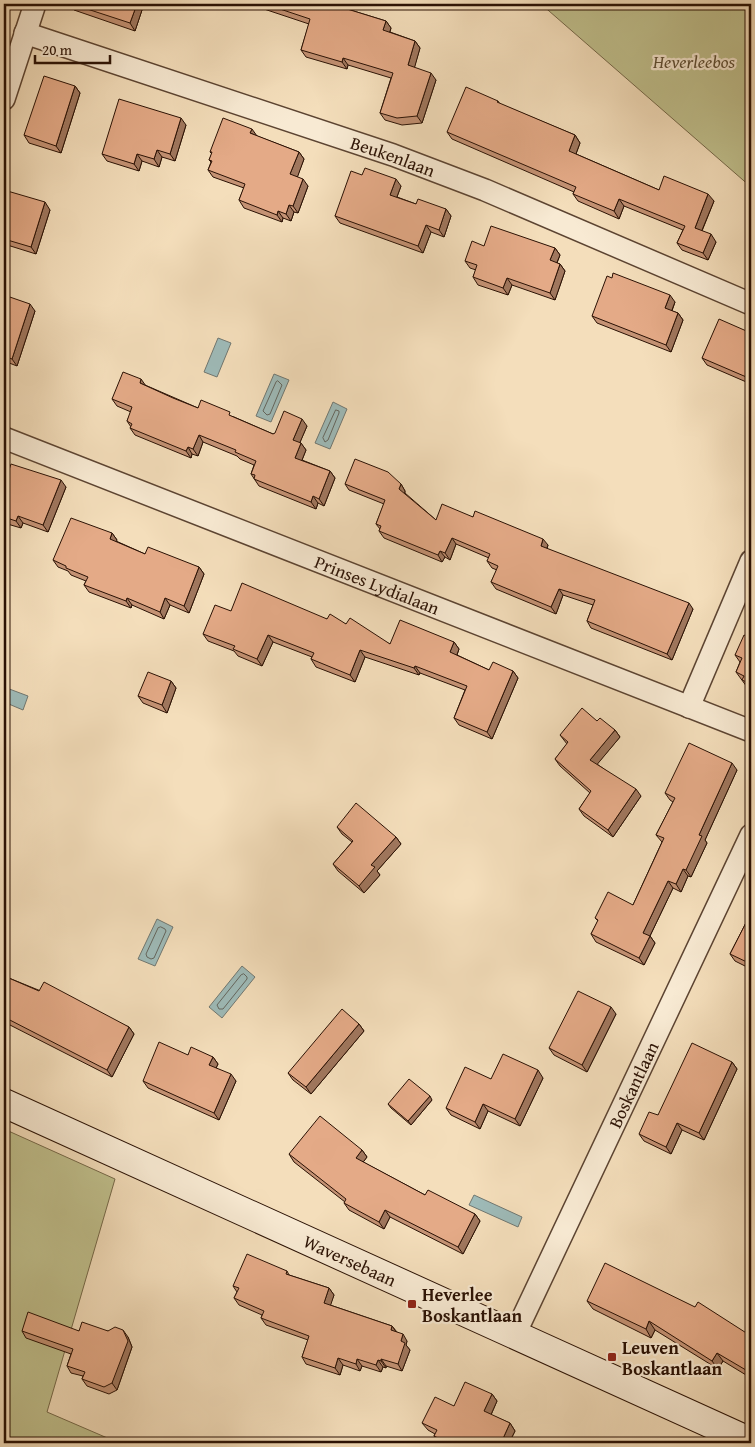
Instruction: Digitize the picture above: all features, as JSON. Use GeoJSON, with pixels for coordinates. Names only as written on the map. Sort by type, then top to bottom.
{"type":"FeatureCollection","features":[{"type":"Feature","properties":{"kind":"street"},"geometry":{"type":"LineString","coordinates":[[4,99],[35,4]]}},
{"type":"Feature","properties":{"kind":"street","name":"Beukenlaan"},"geometry":{"type":"LineString","coordinates":[[25,33],[393,155],[485,190],[751,304]]}},
{"type":"Feature","properties":{"kind":"street","name":"Prinses Lydialaan"},"geometry":{"type":"LineString","coordinates":[[4,438],[751,731]]}},
{"type":"Feature","properties":{"kind":"street"},"geometry":{"type":"LineString","coordinates":[[689,707],[751,561]]}},
{"type":"Feature","properties":{"kind":"street","name":"Boskantlaan"},"geometry":{"type":"LineString","coordinates":[[515,1334],[751,835]]}},
{"type":"Feature","properties":{"kind":"street","name":"Waversebaan"},"geometry":{"type":"LineString","coordinates":[[4,1103],[751,1442]]}},
{"type":"Feature","properties":{"kind":"green space","name":"Heverleebos"},"geometry":{"type":"Polygon","coordinates":[[[541,4],[751,4],[751,187],[541,4]]]}},
{"type":"Feature","properties":{"kind":"green space"},"geometry":{"type":"Polygon","coordinates":[[[4,1129],[115,1179],[47,1412],[119,1443],[4,1443],[4,1129]]]}},
{"type":"Feature","properties":{"kind":"water"},"geometry":{"type":"Polygon","coordinates":[[[218,338],[231,343],[217,377],[204,372],[218,338]]]}},
{"type":"Feature","properties":{"kind":"water"},"geometry":{"type":"Polygon","coordinates":[[[274,374],[289,380],[271,422],[256,416],[274,374]]]}},
{"type":"Feature","properties":{"kind":"water"},"geometry":{"type":"Polygon","coordinates":[[[333,402],[347,409],[330,449],[315,443],[333,402]]]}},
{"type":"Feature","properties":{"kind":"water"},"geometry":{"type":"Polygon","coordinates":[[[4,687],[28,696],[23,710],[4,702],[4,687]]]}},
{"type":"Feature","properties":{"kind":"water"},"geometry":{"type":"Polygon","coordinates":[[[157,919],[173,927],[155,966],[138,959],[157,919]]]}},
{"type":"Feature","properties":{"kind":"water"},"geometry":{"type":"Polygon","coordinates":[[[242,966],[255,977],[222,1018],[209,1007],[242,966]]]}},
{"type":"Feature","properties":{"kind":"water"},"geometry":{"type":"Polygon","coordinates":[[[474,1195],[522,1217],[518,1227],[469,1205],[474,1195]]]}},
{"type":"Feature","properties":{"kind":"building"},"geometry":{"type":"Polygon","coordinates":[[[72,4],[137,4],[130,23],[72,4]]]}},
{"type":"Feature","properties":{"kind":"building"},"geometry":{"type":"Polygon","coordinates":[[[265,4],[331,4],[386,21],[383,30],[415,41],[408,65],[431,73],[417,116],[397,118],[380,113],[393,73],[343,58],[342,62],[301,50],[310,19],[265,4]]]}},
{"type":"Feature","properties":{"kind":"building"},"geometry":{"type":"Polygon","coordinates":[[[44,76],[75,86],[56,146],[24,135],[44,76]]]}},
{"type":"Feature","properties":{"kind":"building"},"geometry":{"type":"Polygon","coordinates":[[[466,87],[575,135],[569,151],[659,190],[664,176],[708,194],[695,228],[711,234],[703,253],[677,243],[685,226],[619,199],[614,211],[573,194],[576,187],[447,132],[466,87]]]}},
{"type":"Feature","properties":{"kind":"building"},"geometry":{"type":"Polygon","coordinates":[[[119,99],[181,118],[170,154],[157,150],[154,159],[137,154],[134,164],[102,154],[119,99]]]}},
{"type":"Feature","properties":{"kind":"building"},"geometry":{"type":"Polygon","coordinates":[[[223,118],[252,129],[250,133],[299,152],[290,174],[303,179],[293,206],[289,205],[286,214],[278,211],[277,215],[239,200],[245,184],[208,170],[212,161],[209,160],[212,152],[210,152],[223,118]]]}},
{"type":"Feature","properties":{"kind":"building"},"geometry":{"type":"Polygon","coordinates":[[[365,168],[396,179],[390,195],[416,204],[418,199],[446,209],[439,230],[426,225],[418,246],[335,216],[351,171],[362,175],[365,168]]]}},
{"type":"Feature","properties":{"kind":"building"},"geometry":{"type":"Polygon","coordinates":[[[4,190],[45,202],[31,247],[4,239],[4,190]]]}},
{"type":"Feature","properties":{"kind":"building"},"geometry":{"type":"Polygon","coordinates":[[[491,226],[555,248],[550,260],[560,264],[550,293],[507,278],[503,288],[473,277],[477,265],[465,261],[472,241],[484,246],[491,226]]]}},
{"type":"Feature","properties":{"kind":"building"},"geometry":{"type":"Polygon","coordinates":[[[613,273],[670,295],[665,308],[678,313],[666,345],[592,316],[607,276],[612,278],[613,273]]]}},
{"type":"Feature","properties":{"kind":"building"},"geometry":{"type":"Polygon","coordinates":[[[4,295],[30,304],[12,359],[4,356],[4,295]]]}},
{"type":"Feature","properties":{"kind":"building"},"geometry":{"type":"Polygon","coordinates":[[[719,319],[751,333],[751,379],[702,358],[719,319]]]}},
{"type":"Feature","properties":{"kind":"building"},"geometry":{"type":"Polygon","coordinates":[[[123,372],[141,379],[140,383],[173,398],[198,408],[201,400],[230,412],[229,415],[273,434],[284,411],[302,419],[293,440],[301,443],[295,458],[330,471],[319,499],[313,496],[311,502],[254,479],[255,475],[251,474],[256,461],[235,452],[236,450],[199,435],[193,449],[188,447],[186,451],[130,428],[132,424],[127,421],[132,407],[112,399],[123,372]]]}},
{"type":"Feature","properties":{"kind":"building"},"geometry":{"type":"Polygon","coordinates":[[[355,459],[388,472],[401,484],[399,489],[436,520],[442,504],[473,517],[475,511],[543,539],[541,546],[689,603],[667,654],[587,621],[595,600],[559,589],[551,607],[491,582],[498,566],[487,561],[490,554],[452,538],[445,553],[440,551],[438,555],[379,531],[381,526],[376,524],[385,500],[345,484],[355,459]]]}},
{"type":"Feature","properties":{"kind":"building"},"geometry":{"type":"Polygon","coordinates":[[[11,464],[61,480],[43,525],[18,516],[16,521],[4,517],[4,468],[9,470],[11,464]]]}},
{"type":"Feature","properties":{"kind":"building"},"geometry":{"type":"Polygon","coordinates":[[[71,518],[112,533],[110,539],[145,554],[148,547],[199,567],[184,606],[165,598],[160,612],[127,598],[126,601],[84,585],[88,577],[66,568],[66,566],[53,560],[71,518]]]}},
{"type":"Feature","properties":{"kind":"building"},"geometry":{"type":"Polygon","coordinates":[[[242,583],[327,619],[330,614],[346,624],[350,618],[390,644],[400,620],[454,642],[450,652],[489,670],[493,662],[513,671],[487,732],[454,718],[467,686],[415,666],[414,668],[360,650],[350,675],[311,659],[314,653],[268,635],[257,659],[233,649],[235,646],[203,634],[215,605],[231,611],[242,583]]]}},
{"type":"Feature","properties":{"kind":"building"},"geometry":{"type":"Polygon","coordinates":[[[744,635],[751,638],[751,684],[742,680],[744,676],[736,672],[742,658],[735,655],[744,635]]]}},
{"type":"Feature","properties":{"kind":"building"},"geometry":{"type":"Polygon","coordinates":[[[148,672],[171,681],[162,705],[138,696],[148,672]]]}},
{"type":"Feature","properties":{"kind":"building"},"geometry":{"type":"Polygon","coordinates":[[[582,708],[597,721],[600,718],[615,730],[590,760],[636,789],[608,830],[579,809],[591,791],[555,759],[568,742],[560,735],[582,708]]]}},
{"type":"Feature","properties":{"kind":"building"},"geometry":{"type":"Polygon","coordinates":[[[689,743],[732,763],[699,835],[702,836],[686,870],[683,869],[676,884],[668,881],[643,933],[650,936],[639,958],[591,934],[598,920],[595,918],[608,892],[633,905],[664,838],[656,835],[675,798],[665,793],[689,743]]]}},
{"type":"Feature","properties":{"kind":"building"},"geometry":{"type":"Polygon","coordinates":[[[356,803],[396,837],[371,865],[375,867],[359,886],[333,864],[353,841],[337,827],[356,803]]]}},
{"type":"Feature","properties":{"kind":"building"},"geometry":{"type":"Polygon","coordinates":[[[751,913],[751,964],[730,954],[751,913]]]}},
{"type":"Feature","properties":{"kind":"building"},"geometry":{"type":"Polygon","coordinates":[[[4,976],[39,991],[44,982],[129,1027],[107,1070],[4,1017],[4,976]]]}},
{"type":"Feature","properties":{"kind":"building"},"geometry":{"type":"Polygon","coordinates":[[[578,991],[611,1007],[582,1065],[549,1048],[578,991]]]}},
{"type":"Feature","properties":{"kind":"building"},"geometry":{"type":"Polygon","coordinates":[[[342,1009],[359,1024],[306,1087],[288,1073],[342,1009]]]}},
{"type":"Feature","properties":{"kind":"building"},"geometry":{"type":"Polygon","coordinates":[[[159,1042],[188,1055],[191,1047],[213,1057],[209,1065],[231,1074],[214,1113],[143,1081],[159,1042]]]}},
{"type":"Feature","properties":{"kind":"building"},"geometry":{"type":"Polygon","coordinates":[[[692,1043],[732,1062],[699,1133],[677,1123],[666,1147],[639,1134],[649,1112],[658,1115],[692,1043]]]}},
{"type":"Feature","properties":{"kind":"building"},"geometry":{"type":"Polygon","coordinates":[[[503,1054],[538,1070],[515,1119],[483,1104],[475,1122],[446,1108],[465,1067],[491,1079],[503,1054]]]}},
{"type":"Feature","properties":{"kind":"building"},"geometry":{"type":"Polygon","coordinates":[[[409,1079],[430,1096],[408,1121],[388,1104],[409,1079]]]}},
{"type":"Feature","properties":{"kind":"building"},"geometry":{"type":"Polygon","coordinates":[[[320,1116],[362,1150],[356,1158],[425,1195],[428,1190],[475,1214],[458,1247],[385,1210],[379,1222],[344,1203],[346,1199],[289,1154],[320,1116]]]}},
{"type":"Feature","properties":{"kind":"building"},"geometry":{"type":"Polygon","coordinates":[[[247,1254],[287,1271],[286,1274],[329,1288],[324,1303],[392,1326],[391,1330],[403,1334],[401,1341],[405,1343],[398,1364],[381,1359],[381,1361],[378,1360],[376,1365],[357,1359],[356,1364],[338,1358],[335,1368],[302,1357],[309,1336],[261,1318],[264,1311],[234,1298],[239,1288],[233,1286],[247,1254]]]}},
{"type":"Feature","properties":{"kind":"building"},"geometry":{"type":"Polygon","coordinates":[[[605,1263],[695,1307],[698,1302],[751,1336],[751,1373],[717,1353],[712,1361],[649,1321],[646,1329],[587,1301],[605,1263]]]}},
{"type":"Feature","properties":{"kind":"building"},"geometry":{"type":"Polygon","coordinates":[[[28,1312],[79,1331],[82,1322],[108,1331],[115,1327],[123,1330],[128,1341],[112,1383],[104,1387],[82,1379],[85,1372],[67,1366],[73,1349],[22,1331],[28,1312]]]}},
{"type":"Feature","properties":{"kind":"building"},"geometry":{"type":"Polygon","coordinates":[[[465,1382],[492,1394],[484,1411],[510,1423],[501,1443],[475,1443],[471,1441],[470,1443],[438,1443],[440,1439],[434,1436],[437,1430],[422,1423],[435,1397],[454,1406],[465,1382]]]}},
{"type":"Feature","properties":{"kind":"place","name":"Heverlee Boskantlaan"},"geometry":{"type":"Point","coordinates":[412,1304]}},
{"type":"Feature","properties":{"kind":"place","name":"Leuven Boskantlaan"},"geometry":{"type":"Point","coordinates":[612,1357]}}]}
